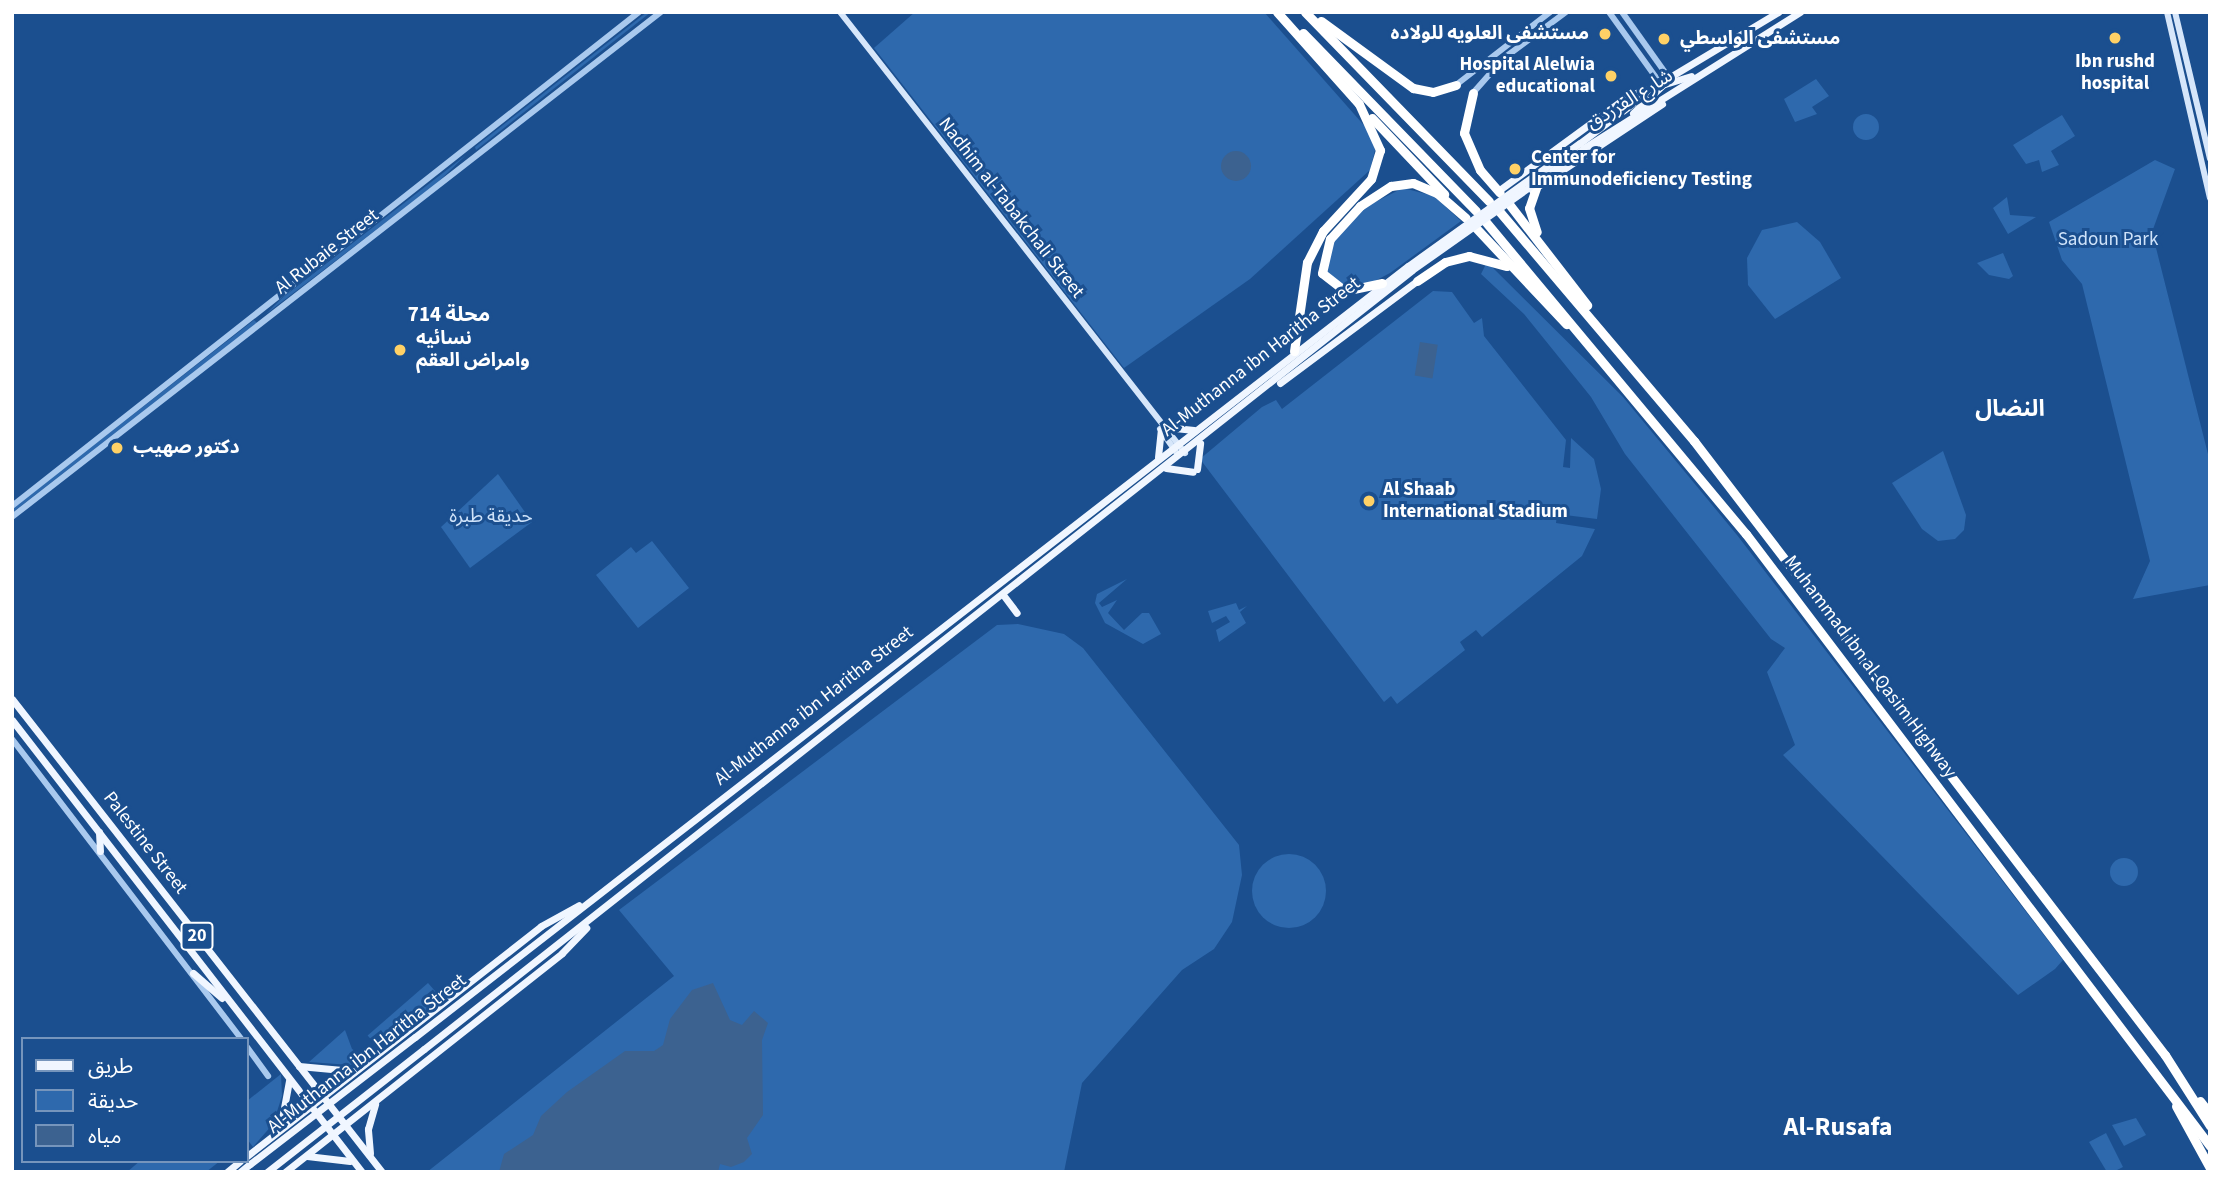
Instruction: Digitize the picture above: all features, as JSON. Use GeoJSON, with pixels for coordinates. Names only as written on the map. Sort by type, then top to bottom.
{"type":"FeatureCollection","features":[{"type":"Feature","properties":{"kind":"highway"},"geometry":{"type":"LineString","coordinates":[[1280,12],[1359,104],[1466,218],[1437,193],[1413,183],[1391,186],[1360,206],[1330,239],[1322,273],[1345,291],[1382,283]]}},
{"type":"Feature","properties":{"kind":"highway"},"geometry":{"type":"LineString","coordinates":[[1280,12],[1476,211]]}},
{"type":"Feature","properties":{"kind":"highway"},"geometry":{"type":"LineString","coordinates":[[1307,12],[1402,83],[1433,92],[1455,85]]}},
{"type":"Feature","properties":{"kind":"highway"},"geometry":{"type":"LineString","coordinates":[[1307,12],[1489,201]]}},
{"type":"Feature","properties":{"kind":"highway"},"geometry":{"type":"LineString","coordinates":[[1473,93],[1464,133],[1480,170],[1499,192]]}},
{"type":"Feature","properties":{"kind":"highway"},"geometry":{"type":"LineString","coordinates":[[1294,351],[1313,248],[1379,163],[1376,132],[1359,104]]}},
{"type":"Feature","properties":{"kind":"highway"},"geometry":{"type":"LineString","coordinates":[[1536,188],[1530,216],[1550,255]]}},
{"type":"Feature","properties":{"kind":"highway"},"geometry":{"type":"LineString","coordinates":[[1509,204],[1628,360]]}},
{"type":"Feature","properties":{"kind":"highway","name":"Muhammad ibn al-Qasim Highway"},"geometry":{"type":"LineString","coordinates":[[1499,211],[1628,360],[2165,1055],[2210,1126]]}},
{"type":"Feature","properties":{"kind":"highway","name":"Muhammad ibn al-Qasim Highway"},"geometry":{"type":"LineString","coordinates":[[1485,221],[1746,534],[2155,1067],[2210,1146]]}},
{"type":"Feature","properties":{"kind":"highway"},"geometry":{"type":"LineString","coordinates":[[1476,228],[1511,269],[1614,373]]}},
{"type":"Feature","properties":{"kind":"highway"},"geometry":{"type":"LineString","coordinates":[[1417,281],[1445,262],[1469,256],[1511,269]]}},
{"type":"Feature","properties":{"kind":"highway"},"geometry":{"type":"LineString","coordinates":[[2165,1055],[2210,1114]]}},
{"type":"Feature","properties":{"kind":"highway"},"geometry":{"type":"LineString","coordinates":[[2155,1067],[2210,1168]]}},
{"type":"Feature","properties":{"kind":"main road","name":"Nadhim al-Tabakchali Street"},"geometry":{"type":"LineString","coordinates":[[839,12],[1183,455]]}},
{"type":"Feature","properties":{"kind":"main road","name":"شارع الفرزدق"},"geometry":{"type":"LineString","coordinates":[[1582,145],[1665,81],[1778,12]]}},
{"type":"Feature","properties":{"kind":"main road"},"geometry":{"type":"LineString","coordinates":[[1773,30],[1790,12]]}},
{"type":"Feature","properties":{"kind":"main road","name":"شارع الفرزدق"},"geometry":{"type":"LineString","coordinates":[[1582,145],[1668,96],[1704,70],[1800,12]]}},
{"type":"Feature","properties":{"kind":"main road"},"geometry":{"type":"LineString","coordinates":[[2167,12],[2210,198]]}},
{"type":"Feature","properties":{"kind":"main road"},"geometry":{"type":"LineString","coordinates":[[2175,12],[2210,159]]}},
{"type":"Feature","properties":{"kind":"main road"},"geometry":{"type":"LineString","coordinates":[[1499,192],[1513,177],[1629,95],[1704,70]]}},
{"type":"Feature","properties":{"kind":"main road"},"geometry":{"type":"LineString","coordinates":[[1525,193],[1668,96]]}},
{"type":"Feature","properties":{"kind":"main road"},"geometry":{"type":"LineString","coordinates":[[1410,268],[1582,145]]}},
{"type":"Feature","properties":{"kind":"main road"},"geometry":{"type":"LineString","coordinates":[[1510,186],[1513,177]]}},
{"type":"Feature","properties":{"kind":"main road","name":"Al-Muthanna ibn Haritha Street"},"geometry":{"type":"LineString","coordinates":[[248,1160],[415,1037],[1382,283],[1410,268]]}},
{"type":"Feature","properties":{"kind":"main road","name":"Al-Muthanna ibn Haritha Street"},"geometry":{"type":"LineString","coordinates":[[267,1172],[1258,396],[1410,268]]}},
{"type":"Feature","properties":{"kind":"main road"},"geometry":{"type":"LineString","coordinates":[[1258,396],[1417,281]]}},
{"type":"Feature","properties":{"kind":"main road"},"geometry":{"type":"LineString","coordinates":[[1157,458],[1163,429],[1195,430]]}},
{"type":"Feature","properties":{"kind":"main road"},"geometry":{"type":"LineString","coordinates":[[1165,468],[1195,470],[1202,440]]}},
{"type":"Feature","properties":{"kind":"main road"},"geometry":{"type":"LineString","coordinates":[[1004,596],[1017,613]]}},
{"type":"Feature","properties":{"kind":"main road","name":"Palestine Street"},"geometry":{"type":"LineString","coordinates":[[12,699],[382,1172]]}},
{"type":"Feature","properties":{"kind":"main road","name":"Palestine Street"},"geometry":{"type":"LineString","coordinates":[[12,720],[331,1138],[360,1169]]}},
{"type":"Feature","properties":{"kind":"main road"},"geometry":{"type":"LineString","coordinates":[[99,832],[100,851]]}},
{"type":"Feature","properties":{"kind":"main road"},"geometry":{"type":"LineString","coordinates":[[248,1160],[278,1128],[307,1104],[541,926],[604,890]]}},
{"type":"Feature","properties":{"kind":"main road"},"geometry":{"type":"LineString","coordinates":[[285,1172],[562,953],[604,909]]}},
{"type":"Feature","properties":{"kind":"main road"},"geometry":{"type":"LineString","coordinates":[[193,973],[231,1004]]}},
{"type":"Feature","properties":{"kind":"main road"},"geometry":{"type":"LineString","coordinates":[[299,1066],[353,1071]]}},
{"type":"Feature","properties":{"kind":"main road"},"geometry":{"type":"LineString","coordinates":[[278,1128],[288,1107],[289,1080]]}},
{"type":"Feature","properties":{"kind":"main road"},"geometry":{"type":"LineString","coordinates":[[371,1157],[368,1129],[376,1101]]}},
{"type":"Feature","properties":{"kind":"main road"},"geometry":{"type":"LineString","coordinates":[[306,1156],[341,1157],[360,1169]]}},
{"type":"Feature","properties":{"kind":"street","name":"Al Rubaie Street"},"geometry":{"type":"LineString","coordinates":[[12,506],[639,12]]}},
{"type":"Feature","properties":{"kind":"street","name":"Al Rubaie Street"},"geometry":{"type":"LineString","coordinates":[[12,517],[661,12]]}},
{"type":"Feature","properties":{"kind":"street"},"geometry":{"type":"LineString","coordinates":[[1455,85],[1550,12]]}},
{"type":"Feature","properties":{"kind":"street"},"geometry":{"type":"LineString","coordinates":[[1473,93],[1488,72],[1566,12]]}},
{"type":"Feature","properties":{"kind":"street"},"geometry":{"type":"LineString","coordinates":[[1609,12],[1665,81]]}},
{"type":"Feature","properties":{"kind":"street"},"geometry":{"type":"LineString","coordinates":[[1622,12],[1665,81]]}},
{"type":"Feature","properties":{"kind":"street"},"geometry":{"type":"LineString","coordinates":[[467,150],[473,158]]}},
{"type":"Feature","properties":{"kind":"street"},"geometry":{"type":"LineString","coordinates":[[257,313],[264,321]]}},
{"type":"Feature","properties":{"kind":"street"},"geometry":{"type":"LineString","coordinates":[[12,739],[240,1037]]}},
{"type":"Feature","properties":{"kind":"street"},"geometry":{"type":"LineString","coordinates":[[248,1048],[268,1076]]}},
{"type":"Feature","properties":{"kind":"green space"},"geometry":{"type":"Polygon","coordinates":[[[647,12],[651,12],[476,150],[475,147],[647,12]]]}},
{"type":"Feature","properties":{"kind":"green space"},"geometry":{"type":"Polygon","coordinates":[[[915,12],[1264,12],[1369,131],[1375,150],[1370,170],[1250,279],[1124,368],[874,48],[915,12]]]}},
{"type":"Feature","properties":{"kind":"green space"},"geometry":{"type":"Polygon","coordinates":[[[1816,79],[1829,96],[1812,107],[1817,114],[1795,122],[1784,99],[1816,79]]]}},
{"type":"Feature","properties":{"kind":"green space"},"geometry":{"type":"Polygon","coordinates":[[[1866,114],[1875,118],[1879,127],[1875,136],[1866,140],[1857,136],[1853,127],[1857,118],[1866,114]]]}},
{"type":"Feature","properties":{"kind":"green space"},"geometry":{"type":"Polygon","coordinates":[[[2062,115],[2075,136],[2051,151],[2059,165],[2042,172],[2039,160],[2026,164],[2013,145],[2062,115]]]}},
{"type":"Feature","properties":{"kind":"green space"},"geometry":{"type":"Polygon","coordinates":[[[466,155],[436,184],[266,314],[282,298],[466,155]]]}},
{"type":"Feature","properties":{"kind":"green space","name":"Sadoun Park"},"geometry":{"type":"Polygon","coordinates":[[[2155,160],[2175,169],[2152,232],[2210,462],[2210,585],[2133,599],[2150,561],[2082,284],[2062,260],[2049,222],[2155,160]]]}},
{"type":"Feature","properties":{"kind":"green space"},"geometry":{"type":"Polygon","coordinates":[[[1403,188],[1434,196],[1461,221],[1390,273],[1371,283],[1343,286],[1327,273],[1326,260],[1336,237],[1365,207],[1403,188]]]}},
{"type":"Feature","properties":{"kind":"green space"},"geometry":{"type":"Polygon","coordinates":[[[2007,197],[2010,215],[2036,217],[2008,234],[1993,208],[2007,197]]]}},
{"type":"Feature","properties":{"kind":"green space"},"geometry":{"type":"Polygon","coordinates":[[[1797,222],[1820,242],[1841,278],[1775,319],[1748,285],[1747,258],[1762,230],[1797,222]]]}},
{"type":"Feature","properties":{"kind":"green space"},"geometry":{"type":"Polygon","coordinates":[[[2003,253],[2013,276],[2009,279],[1989,275],[1977,263],[2003,253]]]}},
{"type":"Feature","properties":{"kind":"green space"},"geometry":{"type":"Polygon","coordinates":[[[1487,262],[1623,397],[1737,535],[2063,960],[2055,969],[2018,995],[1783,755],[1795,745],[1767,672],[1785,648],[1771,639],[1625,454],[1591,397],[1524,314],[1481,274],[1487,262]]]}},
{"type":"Feature","properties":{"kind":"green space"},"geometry":{"type":"Polygon","coordinates":[[[1433,291],[1452,292],[1474,323],[1482,318],[1484,336],[1566,440],[1563,467],[1570,468],[1571,438],[1594,459],[1601,489],[1597,519],[1557,514],[1556,523],[1595,529],[1582,556],[1482,637],[1476,630],[1460,642],[1465,650],[1397,704],[1391,696],[1384,702],[1200,459],[1262,407],[1276,400],[1282,409],[1433,291]]]}},
{"type":"Feature","properties":{"kind":"green space"},"geometry":{"type":"Polygon","coordinates":[[[254,320],[257,323],[12,513],[12,509],[254,320]]]}},
{"type":"Feature","properties":{"kind":"green space"},"geometry":{"type":"Polygon","coordinates":[[[1943,451],[1966,515],[1964,530],[1955,539],[1938,541],[1922,529],[1892,483],[1943,451]]]}},
{"type":"Feature","properties":{"kind":"green space","name":"حديقة طبرة"},"geometry":{"type":"Polygon","coordinates":[[[498,474],[532,522],[470,568],[441,527],[498,474]]]}},
{"type":"Feature","properties":{"kind":"green space"},"geometry":{"type":"Polygon","coordinates":[[[652,541],[689,588],[638,628],[596,575],[631,547],[636,553],[652,541]]]}},
{"type":"Feature","properties":{"kind":"green space"},"geometry":{"type":"Polygon","coordinates":[[[1127,579],[1099,603],[1102,607],[1117,600],[1108,613],[1124,630],[1142,613],[1149,613],[1161,634],[1143,644],[1105,623],[1095,603],[1097,594],[1127,579]]]}},
{"type":"Feature","properties":{"kind":"green space"},"geometry":{"type":"Polygon","coordinates":[[[1236,603],[1239,610],[1247,606],[1240,612],[1246,623],[1219,642],[1216,630],[1230,622],[1226,616],[1212,623],[1208,611],[1236,603]]]}},
{"type":"Feature","properties":{"kind":"green space"},"geometry":{"type":"Polygon","coordinates":[[[1018,624],[1064,634],[1083,648],[1239,845],[1242,875],[1232,922],[1214,949],[1182,970],[1082,1083],[1064,1172],[427,1172],[674,976],[619,910],[997,625],[1018,624]]]}},
{"type":"Feature","properties":{"kind":"green space"},"geometry":{"type":"Polygon","coordinates":[[[1289,854],[1310,860],[1320,870],[1326,891],[1320,912],[1310,922],[1289,928],[1268,922],[1258,912],[1252,891],[1258,870],[1268,860],[1289,854]]]}},
{"type":"Feature","properties":{"kind":"green space"},"geometry":{"type":"Polygon","coordinates":[[[2124,858],[2134,862],[2138,872],[2134,882],[2124,886],[2114,882],[2110,872],[2114,862],[2124,858]]]}},
{"type":"Feature","properties":{"kind":"green space"},"geometry":{"type":"Polygon","coordinates":[[[428,983],[441,998],[381,1051],[368,1035],[428,983]]]}},
{"type":"Feature","properties":{"kind":"green space"},"geometry":{"type":"Polygon","coordinates":[[[345,1030],[352,1049],[366,1057],[351,1065],[309,1062],[345,1030]]]}},
{"type":"Feature","properties":{"kind":"green space"},"geometry":{"type":"Polygon","coordinates":[[[281,1074],[282,1096],[273,1124],[253,1147],[248,1140],[248,1100],[281,1074]]]}},
{"type":"Feature","properties":{"kind":"green space"},"geometry":{"type":"Polygon","coordinates":[[[2136,1118],[2146,1135],[2124,1146],[2112,1125],[2136,1118]]]}},
{"type":"Feature","properties":{"kind":"green space"},"geometry":{"type":"Polygon","coordinates":[[[2106,1133],[2123,1167],[2113,1172],[2107,1172],[2089,1142],[2106,1133]]]}},
{"type":"Feature","properties":{"kind":"green space"},"geometry":{"type":"Polygon","coordinates":[[[138,1163],[217,1163],[206,1172],[127,1172],[138,1163]]]}},
{"type":"Feature","properties":{"kind":"water"},"geometry":{"type":"Polygon","coordinates":[[[1236,151],[1247,155],[1251,166],[1247,177],[1236,181],[1225,177],[1221,166],[1225,155],[1236,151]]]}},
{"type":"Feature","properties":{"kind":"water"},"geometry":{"type":"Polygon","coordinates":[[[1420,342],[1438,345],[1432,378],[1415,376],[1420,342]]]}},
{"type":"Feature","properties":{"kind":"water"},"geometry":{"type":"Polygon","coordinates":[[[713,983],[730,1020],[742,1025],[754,1011],[768,1023],[762,1040],[763,1115],[747,1138],[752,1154],[744,1162],[731,1167],[720,1164],[718,1172],[499,1172],[504,1154],[533,1135],[541,1116],[567,1092],[625,1051],[654,1051],[663,1045],[670,1019],[692,990],[713,983]]]}},
{"type":"Feature","properties":{"kind":"place","name":"مستشفى العلويه للولاده"},"geometry":{"type":"Point","coordinates":[1605,34]}},
{"type":"Feature","properties":{"kind":"place","name":"Ibn rushd hospital"},"geometry":{"type":"Point","coordinates":[2115,38]}},
{"type":"Feature","properties":{"kind":"place","name":"مستشفى الواسطي"},"geometry":{"type":"Point","coordinates":[1664,39]}},
{"type":"Feature","properties":{"kind":"place","name":"Hospital Alelwia educational"},"geometry":{"type":"Point","coordinates":[1611,76]}},
{"type":"Feature","properties":{"kind":"place","name":"Center for Immunodeficiency Testing"},"geometry":{"type":"Point","coordinates":[1515,169]}},
{"type":"Feature","properties":{"kind":"place","name":"نسائيه وامراض العقم"},"geometry":{"type":"Point","coordinates":[400,350]}},
{"type":"Feature","properties":{"kind":"place","name":"دكتور صهيب"},"geometry":{"type":"Point","coordinates":[117,448]}},
{"type":"Feature","properties":{"kind":"place","name":"Al Shaab International Stadium"},"geometry":{"type":"Point","coordinates":[1369,501]}},
{"type":"Feature","properties":{"kind":"district","name":"محلة 714"},"geometry":{"type":"Point","coordinates":[449,314]}},
{"type":"Feature","properties":{"kind":"district","name":"النضال"},"geometry":{"type":"Point","coordinates":[2010,409]}},
{"type":"Feature","properties":{"kind":"district","name":"Al-Rusafa"},"geometry":{"type":"Point","coordinates":[1838,1127]}}]}
